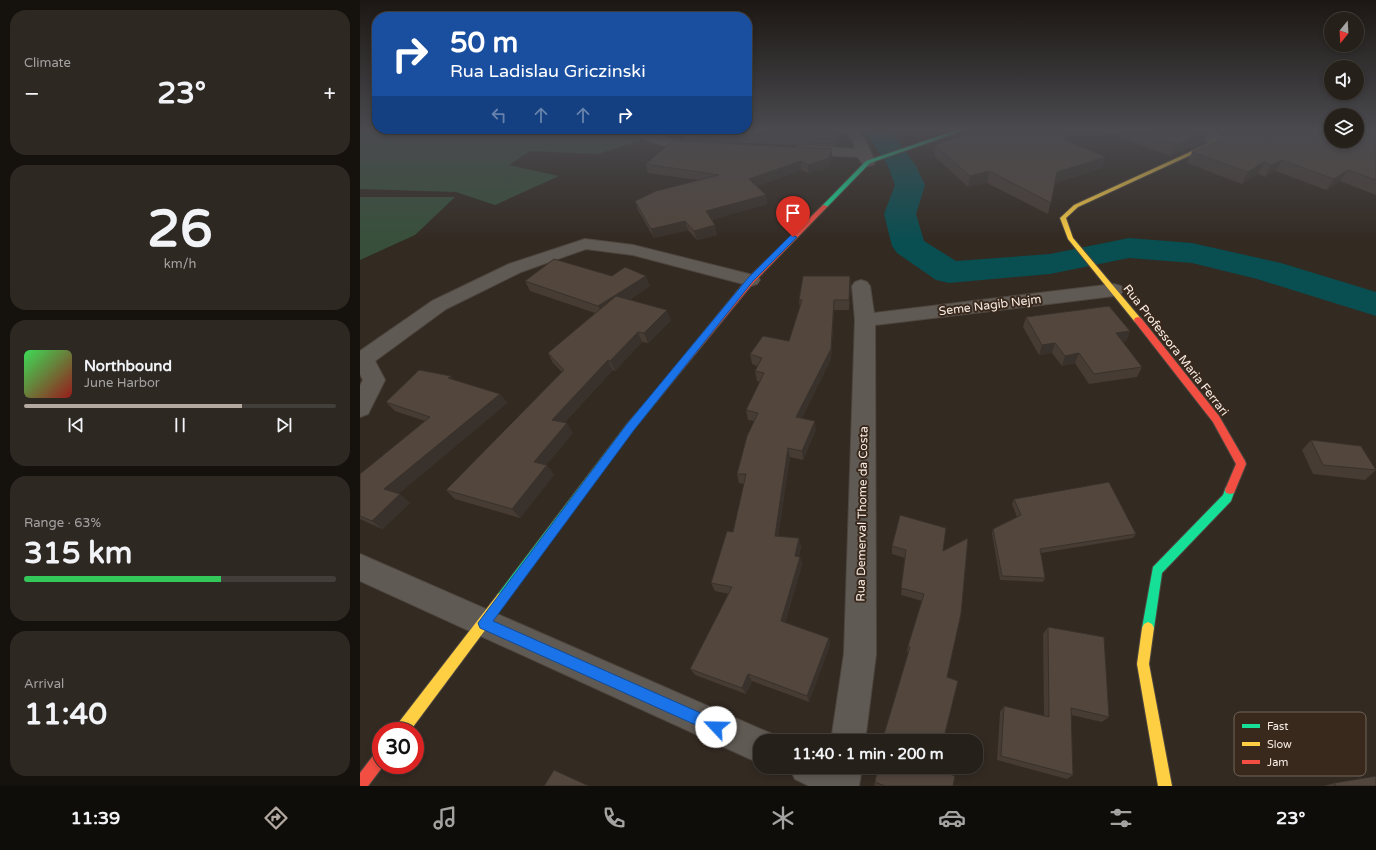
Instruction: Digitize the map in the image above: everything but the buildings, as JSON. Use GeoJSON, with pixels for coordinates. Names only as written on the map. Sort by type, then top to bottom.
{"type":"FeatureCollection","features":[{"type":"Feature","properties":{"kind":"street"},"geometry":{"type":"LineString","coordinates":[[408,722],[484,623],[630,427],[751,280],[861,168]]}},
{"type":"Feature","properties":{"kind":"street","name":"Rua Professora Maria Ferrari"},"geometry":{"type":"LineString","coordinates":[[1161,168],[1076,206],[1063,218],[1070,238],[1100,272],[1216,419],[1241,464],[1227,498],[1157,571],[1143,664],[1165,786]]}},
{"type":"Feature","properties":{"kind":"street"},"geometry":{"type":"LineString","coordinates":[[360,408],[374,380],[361,358],[439,305],[515,268],[585,244],[633,250],[751,280]]}},
{"type":"Feature","properties":{"kind":"street","name":"Rua Demerval Thome da Costa"},"geometry":{"type":"LineString","coordinates":[[849,734],[860,654],[866,320],[861,286]]}},
{"type":"Feature","properties":{"kind":"street","name":"Seme Nagib Nejm"},"geometry":{"type":"LineString","coordinates":[[866,320],[1114,290]]}},
{"type":"Feature","properties":{"kind":"street"},"geometry":{"type":"LineString","coordinates":[[360,567],[753,743]]}},
{"type":"Feature","properties":{"kind":"street"},"geometry":{"type":"LineString","coordinates":[[360,785],[372,769]]}},
{"type":"Feature","properties":{"kind":"green space"},"geometry":{"type":"Polygon","coordinates":[[[360,168],[521,168],[559,176],[495,205],[456,192],[360,189],[360,168]]]}},
{"type":"Feature","properties":{"kind":"green space"},"geometry":{"type":"Polygon","coordinates":[[[360,197],[455,197],[415,235],[360,260],[360,197]]]}},
{"type":"Feature","properties":{"kind":"waterway"},"geometry":{"type":"LineString","coordinates":[[903,168],[910,185],[900,214],[909,246],[949,272],[1050,264],[1129,248],[1192,253],[1268,271],[1376,304]]}},
{"type":"Feature","properties":{"kind":"traffic: fast"},"geometry":{"type":"LineString","coordinates":[[825,206],[862,168]]}},
{"type":"Feature","properties":{"kind":"traffic: fast"},"geometry":{"type":"LineString","coordinates":[[502,598],[630,427],[652,401]]}},
{"type":"Feature","properties":{"kind":"traffic: fast"},"geometry":{"type":"LineString","coordinates":[[1148,628],[1157,571],[1227,498],[1230,490]]}},
{"type":"Feature","properties":{"kind":"traffic: slow"},"geometry":{"type":"LineString","coordinates":[[1138,320],[1070,238],[1063,218],[1076,206],[1160,168]]}},
{"type":"Feature","properties":{"kind":"traffic: slow"},"geometry":{"type":"LineString","coordinates":[[408,722],[502,598]]}},
{"type":"Feature","properties":{"kind":"traffic: slow"},"geometry":{"type":"LineString","coordinates":[[1148,628],[1143,664],[1165,786]]}},
{"type":"Feature","properties":{"kind":"traffic: jam"},"geometry":{"type":"LineString","coordinates":[[652,401],[751,280],[825,206]]}},
{"type":"Feature","properties":{"kind":"traffic: jam"},"geometry":{"type":"LineString","coordinates":[[1138,320],[1216,419],[1241,464],[1230,490]]}},
{"type":"Feature","properties":{"kind":"traffic: jam"},"geometry":{"type":"LineString","coordinates":[[360,785],[372,769]]}},
{"type":"Feature","properties":{"kind":"route"},"geometry":{"type":"LineString","coordinates":[[716,727],[484,623],[630,427],[751,280],[793,237]]}}]}
